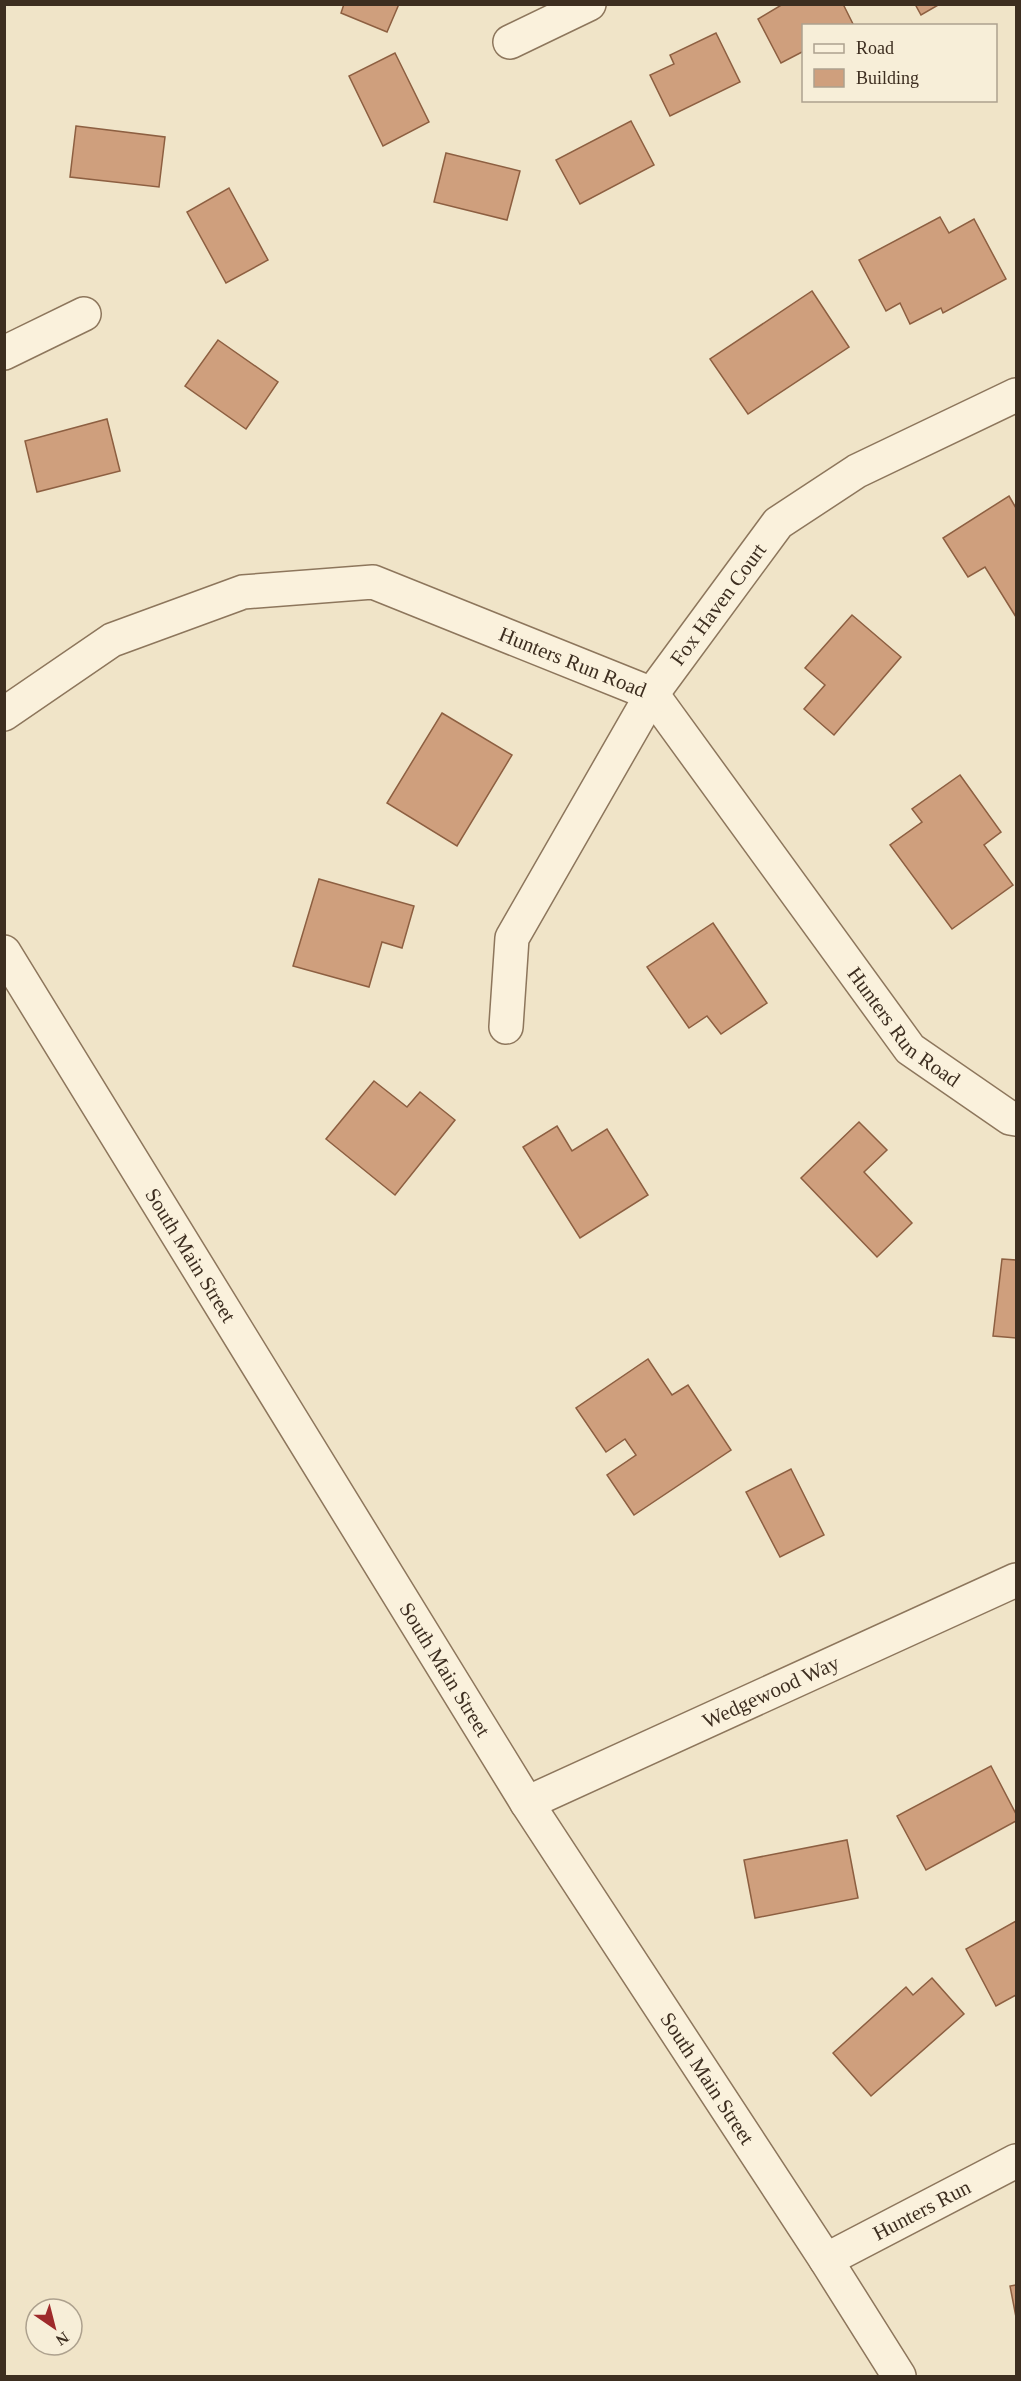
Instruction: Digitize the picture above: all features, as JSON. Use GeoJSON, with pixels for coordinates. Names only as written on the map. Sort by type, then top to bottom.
{"type":"FeatureCollection","features":[{"type":"Feature","properties":{"kind":"street"},"geometry":{"type":"LineString","coordinates":[[510,42],[590,4]]}},
{"type":"Feature","properties":{"kind":"street"},"geometry":{"type":"LineString","coordinates":[[4,353],[84,314]]}},
{"type":"Feature","properties":{"kind":"street","name":"Fox Haven Court"},"geometry":{"type":"LineString","coordinates":[[506,1027],[512,938],[652,694],[778,523],[857,471],[1017,395]]}},
{"type":"Feature","properties":{"kind":"street","name":"Hunters Run Road"},"geometry":{"type":"LineString","coordinates":[[4,714],[112,640],[243,592],[373,582],[652,694],[910,1049],[1010,1118],[1017,1119]]}},
{"type":"Feature","properties":{"kind":"street","name":"South Main Street"},"geometry":{"type":"LineString","coordinates":[[4,952],[527,1803],[826,2260],[899,2376]]}},
{"type":"Feature","properties":{"kind":"street","name":"Wedgewood Way"},"geometry":{"type":"LineString","coordinates":[[527,1803],[1017,1580]]}},
{"type":"Feature","properties":{"kind":"street","name":"Hunters Run"},"geometry":{"type":"LineString","coordinates":[[826,2260],[1017,2161]]}},
{"type":"Feature","properties":{"kind":"building"},"geometry":{"type":"Polygon","coordinates":[[[344,4],[399,4],[387,32],[341,13],[344,4]]]}},
{"type":"Feature","properties":{"kind":"building"},"geometry":{"type":"Polygon","coordinates":[[[783,4],[843,4],[853,24],[802,24],[802,52],[781,63],[758,19],[783,4]]]}},
{"type":"Feature","properties":{"kind":"building"},"geometry":{"type":"Polygon","coordinates":[[[915,4],[940,4],[921,15],[915,4]]]}},
{"type":"Feature","properties":{"kind":"building"},"geometry":{"type":"Polygon","coordinates":[[[716,33],[740,82],[670,116],[650,75],[674,64],[670,55],[716,33]]]}},
{"type":"Feature","properties":{"kind":"building"},"geometry":{"type":"Polygon","coordinates":[[[395,53],[429,122],[383,146],[349,76],[395,53]]]}},
{"type":"Feature","properties":{"kind":"building"},"geometry":{"type":"Polygon","coordinates":[[[631,121],[654,165],[580,204],[556,160],[631,121]]]}},
{"type":"Feature","properties":{"kind":"building"},"geometry":{"type":"Polygon","coordinates":[[[76,126],[165,137],[159,187],[70,177],[76,126]]]}},
{"type":"Feature","properties":{"kind":"building"},"geometry":{"type":"Polygon","coordinates":[[[446,153],[520,171],[507,220],[434,202],[446,153]]]}},
{"type":"Feature","properties":{"kind":"building"},"geometry":{"type":"Polygon","coordinates":[[[229,188],[268,260],[226,283],[187,212],[229,188]]]}},
{"type":"Feature","properties":{"kind":"building"},"geometry":{"type":"Polygon","coordinates":[[[940,217],[949,233],[974,219],[1006,279],[943,313],[941,308],[910,324],[900,303],[886,311],[859,260],[940,217]]]}},
{"type":"Feature","properties":{"kind":"building"},"geometry":{"type":"Polygon","coordinates":[[[812,291],[849,347],[748,414],[710,359],[812,291]]]}},
{"type":"Feature","properties":{"kind":"building"},"geometry":{"type":"Polygon","coordinates":[[[218,340],[278,382],[246,429],[185,386],[218,340]]]}},
{"type":"Feature","properties":{"kind":"building"},"geometry":{"type":"Polygon","coordinates":[[[107,419],[120,471],[37,492],[25,441],[107,419]]]}},
{"type":"Feature","properties":{"kind":"building"},"geometry":{"type":"Polygon","coordinates":[[[1009,496],[1016,508],[1016,617],[985,567],[968,577],[943,538],[1009,496]]]}},
{"type":"Feature","properties":{"kind":"building"},"geometry":{"type":"Polygon","coordinates":[[[852,615],[901,657],[834,735],[804,709],[825,685],[805,668],[852,615]]]}},
{"type":"Feature","properties":{"kind":"building"},"geometry":{"type":"Polygon","coordinates":[[[442,713],[512,755],[457,846],[387,803],[442,713]]]}},
{"type":"Feature","properties":{"kind":"building"},"geometry":{"type":"Polygon","coordinates":[[[960,775],[1001,832],[984,845],[1013,885],[952,929],[890,845],[922,822],[912,809],[960,775]]]}},
{"type":"Feature","properties":{"kind":"building"},"geometry":{"type":"Polygon","coordinates":[[[319,879],[414,906],[402,948],[382,942],[369,987],[293,966],[319,879]]]}},
{"type":"Feature","properties":{"kind":"building"},"geometry":{"type":"Polygon","coordinates":[[[713,923],[767,1003],[721,1034],[707,1016],[689,1028],[647,967],[713,923]]]}},
{"type":"Feature","properties":{"kind":"building"},"geometry":{"type":"Polygon","coordinates":[[[374,1081],[407,1107],[420,1092],[455,1120],[395,1195],[326,1139],[374,1081]]]}},
{"type":"Feature","properties":{"kind":"building"},"geometry":{"type":"Polygon","coordinates":[[[859,1122],[887,1150],[864,1172],[912,1223],[877,1257],[801,1178],[859,1122]]]}},
{"type":"Feature","properties":{"kind":"building"},"geometry":{"type":"Polygon","coordinates":[[[557,1126],[572,1151],[607,1129],[648,1195],[580,1238],[523,1147],[557,1126]]]}},
{"type":"Feature","properties":{"kind":"building"},"geometry":{"type":"Polygon","coordinates":[[[1002,1259],[1016,1260],[1016,1338],[993,1336],[1002,1259]]]}},
{"type":"Feature","properties":{"kind":"building"},"geometry":{"type":"Polygon","coordinates":[[[648,1359],[672,1395],[688,1385],[731,1450],[634,1515],[607,1475],[636,1455],[625,1439],[606,1452],[576,1408],[648,1359]]]}},
{"type":"Feature","properties":{"kind":"building"},"geometry":{"type":"Polygon","coordinates":[[[791,1469],[824,1535],[780,1557],[746,1492],[791,1469]]]}},
{"type":"Feature","properties":{"kind":"building"},"geometry":{"type":"Polygon","coordinates":[[[991,1766],[1016,1814],[1016,1821],[926,1870],[897,1816],[991,1766]]]}},
{"type":"Feature","properties":{"kind":"building"},"geometry":{"type":"Polygon","coordinates":[[[847,1840],[858,1898],[755,1918],[744,1860],[847,1840]]]}},
{"type":"Feature","properties":{"kind":"building"},"geometry":{"type":"Polygon","coordinates":[[[1016,1921],[1016,1995],[996,2006],[966,1949],[1016,1921]]]}},
{"type":"Feature","properties":{"kind":"building"},"geometry":{"type":"Polygon","coordinates":[[[932,1978],[964,2014],[871,2096],[833,2053],[906,1987],[913,1995],[932,1978]]]}},
{"type":"Feature","properties":{"kind":"building"},"geometry":{"type":"Polygon","coordinates":[[[1016,2285],[1016,2317],[1010,2286],[1016,2285]]]}}]}
